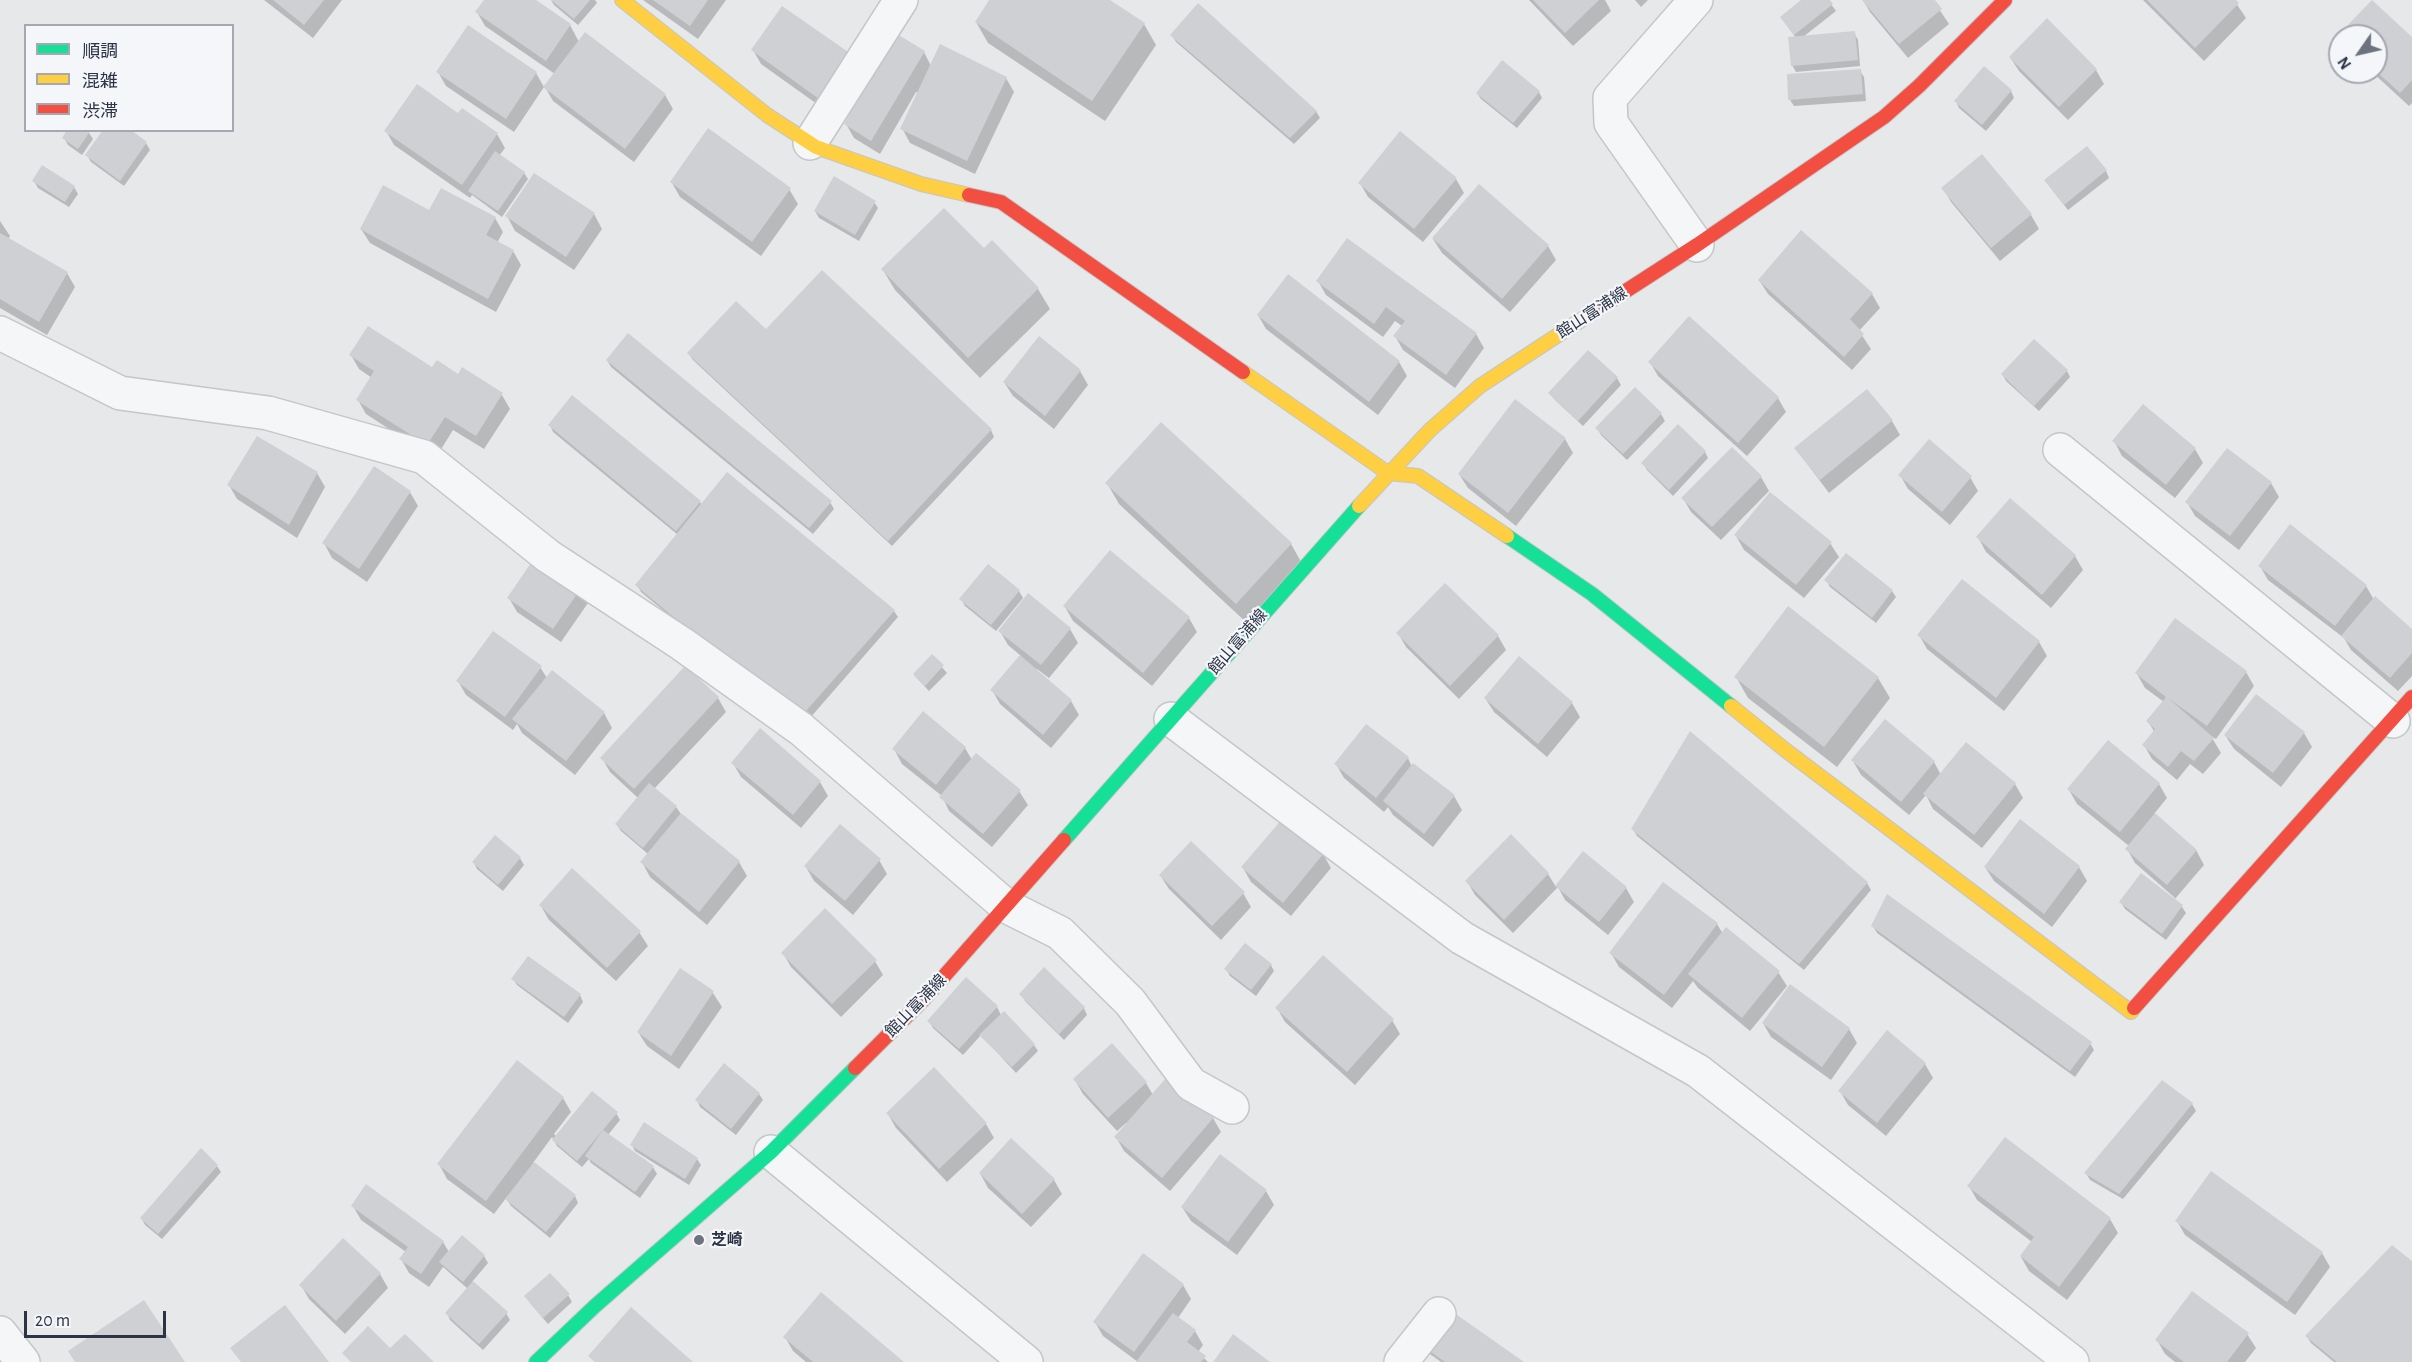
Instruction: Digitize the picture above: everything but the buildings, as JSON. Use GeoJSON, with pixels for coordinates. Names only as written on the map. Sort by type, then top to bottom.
{"type":"FeatureCollection","features":[{"type":"Feature","properties":{"kind":"street"},"geometry":{"type":"LineString","coordinates":[[622,0],[767,115],[810,143],[921,184],[1001,202],[1388,473],[1418,476],[1592,594],[1784,749],[2131,1012],[2407,703],[2060,450]]}},
{"type":"Feature","properties":{"kind":"street"},"geometry":{"type":"LineString","coordinates":[[810,143],[901,0]]}},
{"type":"Feature","properties":{"kind":"street"},"geometry":{"type":"LineString","coordinates":[[1696,0],[1610,98],[1611,123],[1697,245]]}},
{"type":"Feature","properties":{"kind":"street","name":"館山富浦線"},"geometry":{"type":"LineString","coordinates":[[536,1362],[771,1152],[924,999],[1388,473],[1430,430],[1480,386],[1697,245],[1884,117],[1919,86],[2005,0]]}},
{"type":"Feature","properties":{"kind":"street"},"geometry":{"type":"LineString","coordinates":[[0,333],[120,393],[268,413],[424,457],[548,556],[682,644],[801,729],[1006,906],[1060,933],[1130,1002],[1191,1084],[1232,1107]]}},
{"type":"Feature","properties":{"kind":"street"},"geometry":{"type":"LineString","coordinates":[[1171,719],[1462,938],[1698,1071],[2072,1362]]}},
{"type":"Feature","properties":{"kind":"street"},"geometry":{"type":"LineString","coordinates":[[771,1152],[1020,1360]]}},
{"type":"Feature","properties":{"kind":"street"},"geometry":{"type":"LineString","coordinates":[[1401,1362],[1439,1314]]}},
{"type":"Feature","properties":{"kind":"street"},"geometry":{"type":"LineString","coordinates":[[0,1333],[23,1362]]}},
{"type":"Feature","properties":{"kind":"traffic: fast"},"geometry":{"type":"LineString","coordinates":[[1064,840],[1359,506]]}},
{"type":"Feature","properties":{"kind":"traffic: fast"},"geometry":{"type":"LineString","coordinates":[[1507,536],[1592,594],[1731,706]]}},
{"type":"Feature","properties":{"kind":"traffic: fast"},"geometry":{"type":"LineString","coordinates":[[536,1362],[595,1306],[771,1152],[855,1068]]}},
{"type":"Feature","properties":{"kind":"traffic: slow"},"geometry":{"type":"LineString","coordinates":[[622,0],[767,115],[816,147],[921,184],[969,195]]}},
{"type":"Feature","properties":{"kind":"traffic: slow"},"geometry":{"type":"LineString","coordinates":[[1359,506],[1430,430],[1480,386],[1601,307]]}},
{"type":"Feature","properties":{"kind":"traffic: slow"},"geometry":{"type":"LineString","coordinates":[[1243,372],[1388,473],[1418,476],[1507,536]]}},
{"type":"Feature","properties":{"kind":"traffic: slow"},"geometry":{"type":"LineString","coordinates":[[1731,706],[1784,749],[2131,1012],[2134,1008]]}},
{"type":"Feature","properties":{"kind":"traffic: jam"},"geometry":{"type":"LineString","coordinates":[[1601,307],[1697,245],[1884,117],[1919,86],[2005,0]]}},
{"type":"Feature","properties":{"kind":"traffic: jam"},"geometry":{"type":"LineString","coordinates":[[969,195],[1001,202],[1243,372]]}},
{"type":"Feature","properties":{"kind":"traffic: jam"},"geometry":{"type":"LineString","coordinates":[[2134,1008],[2412,697]]}},
{"type":"Feature","properties":{"kind":"traffic: jam"},"geometry":{"type":"LineString","coordinates":[[855,1068],[924,999],[1064,840]]}},
{"type":"Feature","properties":{"kind":"place","name":"芝崎"},"geometry":{"type":"Point","coordinates":[699,1240]}}]}
